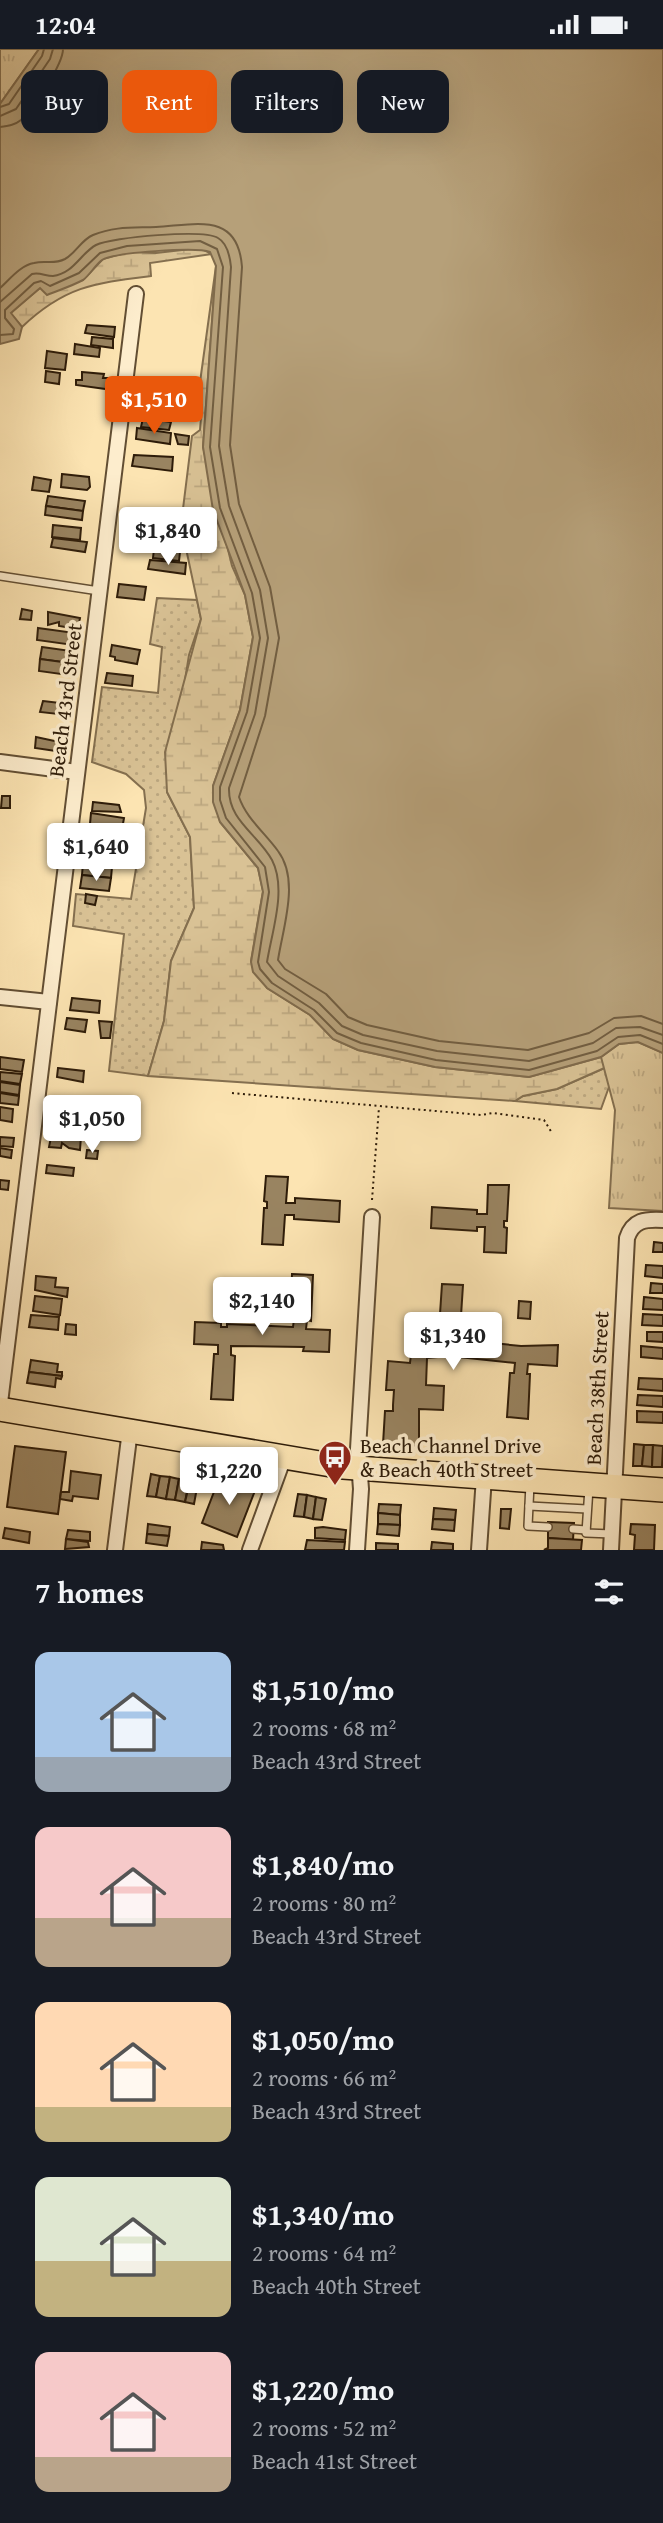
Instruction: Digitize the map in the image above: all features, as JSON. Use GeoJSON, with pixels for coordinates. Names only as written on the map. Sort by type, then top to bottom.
{"type":"FeatureCollection","features":[{"type":"Feature","properties":{"kind":"main road"},"geometry":{"type":"LineString","coordinates":[[0,1409],[359,1469],[531,1480],[558,1496],[589,1484],[663,1490]]}},
{"type":"Feature","properties":{"kind":"street","name":"Beach 43rd Street"},"geometry":{"type":"LineString","coordinates":[[0,1403],[136,294]]}},
{"type":"Feature","properties":{"kind":"street"},"geometry":{"type":"LineString","coordinates":[[0,762],[77,772]]}},
{"type":"Feature","properties":{"kind":"street"},"geometry":{"type":"LineString","coordinates":[[0,997],[49,1002]]}},
{"type":"Feature","properties":{"kind":"street"},"geometry":{"type":"LineString","coordinates":[[357,1550],[372,1217]]}},
{"type":"Feature","properties":{"kind":"street","name":"Beach 38th Street"},"geometry":{"type":"LineString","coordinates":[[611,1550],[626,1243],[630,1230],[639,1221],[663,1220]]}},
{"type":"Feature","properties":{"kind":"street"},"geometry":{"type":"LineString","coordinates":[[115,1550],[130,1430]]}},
{"type":"Feature","properties":{"kind":"street"},"geometry":{"type":"LineString","coordinates":[[250,1550],[284,1457]]}},
{"type":"Feature","properties":{"kind":"street"},"geometry":{"type":"LineString","coordinates":[[479,1550],[484,1477]]}},
{"type":"Feature","properties":{"kind":"lane"},"geometry":{"type":"LineString","coordinates":[[0,576],[99,591]]}},
{"type":"Feature","properties":{"kind":"lane"},"geometry":{"type":"LineString","coordinates":[[531,1480],[528,1526],[548,1527]]}},
{"type":"Feature","properties":{"kind":"lane"},"geometry":{"type":"LineString","coordinates":[[589,1484],[586,1533],[612,1534]]}},
{"type":"Feature","properties":{"kind":"lane"},"geometry":{"type":"LineString","coordinates":[[529,1506],[558,1496],[587,1509]]}},
{"type":"Feature","properties":{"kind":"lane"},"geometry":{"type":"LineString","coordinates":[[573,1529],[586,1529]]}},
{"type":"Feature","properties":{"kind":"path"},"geometry":{"type":"LineString","coordinates":[[232,1093],[481,1115],[493,1113],[544,1120],[552,1133]]}},
{"type":"Feature","properties":{"kind":"path"},"geometry":{"type":"LineString","coordinates":[[372,1200],[379,1106]]}},
{"type":"Feature","properties":{"kind":"green space"},"geometry":{"type":"Polygon","coordinates":[[[0,49],[39,49],[24,70],[21,70],[21,74],[0,104],[0,49]]]}},
{"type":"Feature","properties":{"kind":"green space"},"geometry":{"type":"Polygon","coordinates":[[[200,248],[212,254],[150,263],[151,276],[97,284],[82,289],[52,303],[22,327],[10,313],[40,288],[83,280],[103,259],[129,252],[156,253],[200,248]]]}},
{"type":"Feature","properties":{"kind":"green space"},"geometry":{"type":"Polygon","coordinates":[[[216,266],[203,447],[232,566],[245,595],[253,637],[240,710],[213,786],[220,822],[258,868],[263,891],[251,961],[267,988],[310,1015],[333,1039],[358,1050],[435,1067],[529,1077],[601,1057],[619,1044],[618,1062],[557,1089],[523,1096],[515,1101],[148,1076],[164,1021],[171,961],[194,908],[190,837],[167,792],[165,752],[201,619],[181,525],[192,436],[200,430],[202,405],[197,404],[216,266]]]}},
{"type":"Feature","properties":{"kind":"green space"},"geometry":{"type":"Polygon","coordinates":[[[157,598],[197,600],[201,619],[189,655],[167,792],[190,837],[194,908],[171,961],[164,1021],[148,1076],[109,1071],[124,934],[73,926],[76,894],[131,899],[146,808],[144,790],[126,774],[92,762],[102,687],[158,693],[162,647],[150,644],[157,598]]]}},
{"type":"Feature","properties":{"kind":"green space"},"geometry":{"type":"Polygon","coordinates":[[[638,1042],[663,1053],[663,1211],[609,1208],[615,1110],[601,1057],[619,1044],[638,1042]]]}},
{"type":"Feature","properties":{"kind":"green space"},"geometry":{"type":"Polygon","coordinates":[[[618,1062],[601,1109],[515,1101],[523,1096],[557,1089],[618,1062]]]}},
{"type":"Feature","properties":{"kind":"water"},"geometry":{"type":"Polygon","coordinates":[[[39,49],[663,49],[663,1053],[638,1042],[619,1044],[601,1057],[529,1077],[435,1067],[358,1050],[333,1039],[310,1015],[267,988],[253,972],[251,962],[263,892],[258,868],[220,822],[213,802],[213,786],[240,710],[253,637],[245,595],[213,510],[203,447],[216,266],[210,252],[202,251],[156,251],[110,257],[102,260],[86,278],[74,284],[47,295],[40,288],[11,313],[22,327],[19,339],[0,344],[0,104],[21,74],[21,133],[108,133],[108,70],[24,70],[39,49]]]}},
{"type":"Feature","properties":{"kind":"building"},"geometry":{"type":"Polygon","coordinates":[[[87,325],[115,327],[114,337],[85,333],[87,325]]]}},
{"type":"Feature","properties":{"kind":"building"},"geometry":{"type":"Polygon","coordinates":[[[92,337],[113,339],[113,348],[91,345],[92,337]]]}},
{"type":"Feature","properties":{"kind":"building"},"geometry":{"type":"Polygon","coordinates":[[[75,344],[100,348],[99,357],[74,354],[75,344]]]}},
{"type":"Feature","properties":{"kind":"building"},"geometry":{"type":"Polygon","coordinates":[[[47,351],[67,354],[65,370],[45,368],[47,351]]]}},
{"type":"Feature","properties":{"kind":"building"},"geometry":{"type":"Polygon","coordinates":[[[46,371],[60,373],[59,384],[45,382],[46,371]]]}},
{"type":"Feature","properties":{"kind":"building"},"geometry":{"type":"Polygon","coordinates":[[[82,372],[104,374],[103,378],[110,378],[109,383],[113,384],[113,390],[76,385],[76,380],[82,380],[82,372]]]}},
{"type":"Feature","properties":{"kind":"building"},"geometry":{"type":"Polygon","coordinates":[[[175,379],[192,381],[190,396],[172,393],[175,379]]]}},
{"type":"Feature","properties":{"kind":"building"},"geometry":{"type":"Polygon","coordinates":[[[142,397],[190,401],[189,412],[185,414],[141,408],[142,397]]]}},
{"type":"Feature","properties":{"kind":"building"},"geometry":{"type":"Polygon","coordinates":[[[143,418],[171,422],[169,430],[141,427],[143,418]]]}},
{"type":"Feature","properties":{"kind":"building"},"geometry":{"type":"Polygon","coordinates":[[[137,428],[171,433],[170,444],[136,439],[137,428]]]}},
{"type":"Feature","properties":{"kind":"building"},"geometry":{"type":"Polygon","coordinates":[[[175,434],[189,436],[188,445],[178,444],[175,434]]]}},
{"type":"Feature","properties":{"kind":"building"},"geometry":{"type":"Polygon","coordinates":[[[134,455],[173,457],[172,471],[132,466],[134,455]]]}},
{"type":"Feature","properties":{"kind":"building"},"geometry":{"type":"Polygon","coordinates":[[[62,474],[89,477],[90,487],[87,490],[61,487],[62,474]]]}},
{"type":"Feature","properties":{"kind":"building"},"geometry":{"type":"Polygon","coordinates":[[[34,477],[51,480],[49,492],[32,490],[34,477]]]}},
{"type":"Feature","properties":{"kind":"building"},"geometry":{"type":"Polygon","coordinates":[[[48,496],[85,501],[83,511],[46,506],[48,496]]]}},
{"type":"Feature","properties":{"kind":"building"},"geometry":{"type":"Polygon","coordinates":[[[46,506],[83,511],[82,520],[45,515],[46,506]]]}},
{"type":"Feature","properties":{"kind":"building"},"geometry":{"type":"Polygon","coordinates":[[[53,525],[81,528],[80,540],[52,537],[53,525]]]}},
{"type":"Feature","properties":{"kind":"building"},"geometry":{"type":"Polygon","coordinates":[[[147,535],[178,538],[177,549],[145,543],[147,535]]]}},
{"type":"Feature","properties":{"kind":"building"},"geometry":{"type":"Polygon","coordinates":[[[53,538],[87,542],[85,552],[51,547],[53,538]]]}},
{"type":"Feature","properties":{"kind":"building"},"geometry":{"type":"Polygon","coordinates":[[[154,549],[180,552],[179,561],[153,558],[154,549]]]}},
{"type":"Feature","properties":{"kind":"building"},"geometry":{"type":"Polygon","coordinates":[[[150,560],[186,563],[185,574],[148,569],[150,560]]]}},
{"type":"Feature","properties":{"kind":"building"},"geometry":{"type":"Polygon","coordinates":[[[119,584],[146,587],[144,600],[117,597],[119,584]]]}},
{"type":"Feature","properties":{"kind":"building"},"geometry":{"type":"Polygon","coordinates":[[[22,609],[32,611],[31,620],[20,619],[22,609]]]}},
{"type":"Feature","properties":{"kind":"building"},"geometry":{"type":"Polygon","coordinates":[[[48,612],[80,618],[78,629],[59,626],[59,622],[48,625],[48,612]]]}},
{"type":"Feature","properties":{"kind":"building"},"geometry":{"type":"Polygon","coordinates":[[[38,628],[75,633],[73,645],[37,640],[38,628]]]}},
{"type":"Feature","properties":{"kind":"building"},"geometry":{"type":"Polygon","coordinates":[[[112,645],[140,650],[137,664],[115,660],[115,657],[110,656],[112,645]]]}},
{"type":"Feature","properties":{"kind":"building"},"geometry":{"type":"Polygon","coordinates":[[[42,647],[71,651],[70,663],[40,659],[42,647]]]}},
{"type":"Feature","properties":{"kind":"building"},"geometry":{"type":"Polygon","coordinates":[[[40,659],[70,663],[68,675],[39,671],[40,659]]]}},
{"type":"Feature","properties":{"kind":"building"},"geometry":{"type":"Polygon","coordinates":[[[107,673],[133,676],[132,686],[105,683],[107,673]]]}},
{"type":"Feature","properties":{"kind":"building"},"geometry":{"type":"Polygon","coordinates":[[[43,701],[69,704],[67,715],[40,712],[43,701]]]}},
{"type":"Feature","properties":{"kind":"building"},"geometry":{"type":"Polygon","coordinates":[[[36,737],[64,743],[63,752],[35,748],[36,737]]]}},
{"type":"Feature","properties":{"kind":"building"},"geometry":{"type":"Polygon","coordinates":[[[2,796],[10,796],[10,808],[1,808],[2,796]]]}},
{"type":"Feature","properties":{"kind":"building"},"geometry":{"type":"Polygon","coordinates":[[[93,802],[119,805],[121,812],[92,811],[93,802]]]}},
{"type":"Feature","properties":{"kind":"building"},"geometry":{"type":"Polygon","coordinates":[[[91,813],[124,818],[122,829],[90,824],[91,813]]]}},
{"type":"Feature","properties":{"kind":"building"},"geometry":{"type":"Polygon","coordinates":[[[92,830],[125,834],[124,846],[90,842],[92,830]]]}},
{"type":"Feature","properties":{"kind":"building"},"geometry":{"type":"Polygon","coordinates":[[[88,847],[112,850],[111,860],[87,857],[88,847]]]}},
{"type":"Feature","properties":{"kind":"building"},"geometry":{"type":"Polygon","coordinates":[[[123,849],[133,850],[132,863],[121,862],[123,849]]]}},
{"type":"Feature","properties":{"kind":"building"},"geometry":{"type":"Polygon","coordinates":[[[83,863],[112,867],[111,878],[82,875],[83,863]]]}},
{"type":"Feature","properties":{"kind":"building"},"geometry":{"type":"Polygon","coordinates":[[[82,875],[111,878],[109,891],[80,888],[82,875]]]}},
{"type":"Feature","properties":{"kind":"building"},"geometry":{"type":"Polygon","coordinates":[[[86,894],[97,896],[95,905],[85,903],[86,894]]]}},
{"type":"Feature","properties":{"kind":"building"},"geometry":{"type":"Polygon","coordinates":[[[72,998],[100,1001],[99,1013],[70,1010],[72,998]]]}},
{"type":"Feature","properties":{"kind":"building"},"geometry":{"type":"Polygon","coordinates":[[[67,1018],[87,1020],[85,1032],[65,1029],[67,1018]]]}},
{"type":"Feature","properties":{"kind":"building"},"geometry":{"type":"Polygon","coordinates":[[[99,1021],[112,1022],[110,1038],[101,1038],[99,1021]]]}},
{"type":"Feature","properties":{"kind":"building"},"geometry":{"type":"Polygon","coordinates":[[[0,1057],[24,1060],[22,1072],[0,1069],[0,1057]]]}},
{"type":"Feature","properties":{"kind":"building"},"geometry":{"type":"Polygon","coordinates":[[[58,1068],[84,1071],[83,1082],[57,1077],[58,1068]]]}},
{"type":"Feature","properties":{"kind":"building"},"geometry":{"type":"Polygon","coordinates":[[[0,1072],[22,1074],[20,1084],[0,1081],[0,1072]]]}},
{"type":"Feature","properties":{"kind":"building"},"geometry":{"type":"Polygon","coordinates":[[[0,1082],[20,1085],[19,1095],[0,1092],[0,1082]]]}},
{"type":"Feature","properties":{"kind":"building"},"geometry":{"type":"Polygon","coordinates":[[[0,1093],[19,1096],[18,1105],[0,1103],[0,1093]]]}},
{"type":"Feature","properties":{"kind":"building"},"geometry":{"type":"Polygon","coordinates":[[[0,1107],[13,1109],[12,1122],[0,1120],[0,1107]]]}},
{"type":"Feature","properties":{"kind":"building"},"geometry":{"type":"Polygon","coordinates":[[[52,1132],[81,1136],[80,1150],[69,1148],[62,1143],[61,1148],[49,1147],[52,1132]]]}},
{"type":"Feature","properties":{"kind":"building"},"geometry":{"type":"Polygon","coordinates":[[[0,1137],[14,1138],[13,1147],[0,1146],[0,1137]]]}},
{"type":"Feature","properties":{"kind":"building"},"geometry":{"type":"Polygon","coordinates":[[[0,1148],[12,1150],[11,1158],[0,1156],[0,1148]]]}},
{"type":"Feature","properties":{"kind":"building"},"geometry":{"type":"Polygon","coordinates":[[[87,1150],[98,1151],[97,1159],[86,1158],[87,1150]]]}},
{"type":"Feature","properties":{"kind":"building"},"geometry":{"type":"Polygon","coordinates":[[[47,1165],[74,1168],[73,1176],[46,1173],[47,1165]]]}},
{"type":"Feature","properties":{"kind":"building"},"geometry":{"type":"Polygon","coordinates":[[[266,1176],[288,1177],[286,1203],[295,1203],[295,1198],[340,1201],[339,1222],[294,1219],[294,1215],[285,1215],[283,1245],[262,1244],[264,1208],[267,1208],[267,1202],[264,1201],[266,1176]]]}},
{"type":"Feature","properties":{"kind":"building"},"geometry":{"type":"Polygon","coordinates":[[[0,1180],[9,1181],[8,1190],[0,1189],[0,1180]]]}},
{"type":"Feature","properties":{"kind":"building"},"geometry":{"type":"Polygon","coordinates":[[[488,1185],[509,1185],[507,1221],[504,1221],[504,1227],[507,1228],[506,1253],[484,1252],[485,1227],[477,1227],[477,1231],[431,1228],[432,1207],[477,1210],[477,1214],[487,1214],[488,1185]]]}},
{"type":"Feature","properties":{"kind":"building"},"geometry":{"type":"Polygon","coordinates":[[[654,1242],[663,1243],[663,1252],[653,1252],[654,1242]]]}},
{"type":"Feature","properties":{"kind":"building"},"geometry":{"type":"Polygon","coordinates":[[[646,1265],[663,1266],[663,1278],[645,1276],[646,1265]]]}},
{"type":"Feature","properties":{"kind":"building"},"geometry":{"type":"Polygon","coordinates":[[[292,1274],[313,1275],[311,1321],[307,1320],[306,1329],[330,1330],[329,1352],[303,1351],[304,1347],[231,1346],[231,1355],[235,1356],[233,1400],[211,1399],[214,1354],[218,1354],[218,1345],[194,1344],[195,1322],[221,1323],[221,1327],[227,1327],[227,1324],[293,1327],[294,1319],[290,1319],[292,1274]]]}},
{"type":"Feature","properties":{"kind":"building"},"geometry":{"type":"Polygon","coordinates":[[[36,1276],[56,1278],[55,1287],[68,1288],[67,1297],[35,1290],[36,1276]]]}},
{"type":"Feature","properties":{"kind":"building"},"geometry":{"type":"Polygon","coordinates":[[[651,1283],[663,1284],[663,1293],[650,1293],[651,1283]]]}},
{"type":"Feature","properties":{"kind":"building"},"geometry":{"type":"Polygon","coordinates":[[[442,1284],[463,1285],[460,1331],[454,1330],[454,1339],[521,1346],[558,1345],[557,1366],[528,1364],[528,1419],[507,1417],[510,1373],[514,1373],[515,1363],[449,1356],[427,1358],[426,1385],[444,1386],[443,1410],[419,1409],[419,1446],[383,1444],[385,1411],[393,1411],[394,1390],[386,1390],[388,1361],[410,1363],[413,1336],[442,1337],[443,1330],[439,1329],[442,1284]]]}},
{"type":"Feature","properties":{"kind":"building"},"geometry":{"type":"Polygon","coordinates":[[[35,1296],[62,1299],[60,1315],[33,1311],[35,1296]]]}},
{"type":"Feature","properties":{"kind":"building"},"geometry":{"type":"Polygon","coordinates":[[[644,1297],[663,1299],[663,1310],[643,1309],[644,1297]]]}},
{"type":"Feature","properties":{"kind":"building"},"geometry":{"type":"Polygon","coordinates":[[[519,1301],[531,1302],[530,1319],[518,1318],[519,1301]]]}},
{"type":"Feature","properties":{"kind":"building"},"geometry":{"type":"Polygon","coordinates":[[[643,1314],[663,1315],[663,1326],[642,1325],[643,1314]]]}},
{"type":"Feature","properties":{"kind":"building"},"geometry":{"type":"Polygon","coordinates":[[[31,1315],[59,1317],[58,1330],[29,1327],[31,1315]]]}},
{"type":"Feature","properties":{"kind":"building"},"geometry":{"type":"Polygon","coordinates":[[[66,1324],[76,1325],[76,1335],[65,1334],[66,1324]]]}},
{"type":"Feature","properties":{"kind":"building"},"geometry":{"type":"Polygon","coordinates":[[[647,1332],[663,1332],[663,1342],[647,1341],[647,1332]]]}},
{"type":"Feature","properties":{"kind":"building"},"geometry":{"type":"Polygon","coordinates":[[[641,1346],[663,1348],[663,1359],[641,1357],[641,1346]]]}},
{"type":"Feature","properties":{"kind":"building"},"geometry":{"type":"Polygon","coordinates":[[[31,1360],[58,1364],[57,1372],[62,1372],[62,1376],[29,1372],[31,1360]]]}},
{"type":"Feature","properties":{"kind":"building"},"geometry":{"type":"Polygon","coordinates":[[[29,1372],[62,1376],[61,1379],[56,1378],[55,1387],[27,1383],[29,1372]]]}},
{"type":"Feature","properties":{"kind":"building"},"geometry":{"type":"Polygon","coordinates":[[[639,1378],[663,1379],[663,1391],[638,1389],[639,1378]]]}},
{"type":"Feature","properties":{"kind":"building"},"geometry":{"type":"Polygon","coordinates":[[[638,1395],[663,1396],[663,1407],[637,1405],[638,1395]]]}},
{"type":"Feature","properties":{"kind":"building"},"geometry":{"type":"Polygon","coordinates":[[[637,1411],[663,1412],[663,1423],[637,1422],[637,1411]]]}},
{"type":"Feature","properties":{"kind":"building"},"geometry":{"type":"Polygon","coordinates":[[[634,1444],[644,1445],[642,1466],[633,1466],[634,1444]]]}},
{"type":"Feature","properties":{"kind":"building"},"geometry":{"type":"Polygon","coordinates":[[[644,1445],[653,1445],[652,1467],[642,1466],[644,1445]]]}},
{"type":"Feature","properties":{"kind":"building"},"geometry":{"type":"Polygon","coordinates":[[[653,1445],[663,1446],[662,1467],[652,1467],[653,1445]]]}},
{"type":"Feature","properties":{"kind":"building"},"geometry":{"type":"Polygon","coordinates":[[[15,1446],[66,1452],[58,1514],[7,1507],[15,1446]]]}},
{"type":"Feature","properties":{"kind":"building"},"geometry":{"type":"Polygon","coordinates":[[[71,1471],[101,1475],[98,1499],[73,1496],[72,1501],[60,1499],[61,1492],[69,1492],[71,1471]]]}},
{"type":"Feature","properties":{"kind":"building"},"geometry":{"type":"Polygon","coordinates":[[[151,1474],[160,1476],[156,1497],[147,1496],[151,1474]]]}},
{"type":"Feature","properties":{"kind":"building"},"geometry":{"type":"Polygon","coordinates":[[[160,1476],[170,1477],[166,1499],[156,1497],[160,1476]]]}},
{"type":"Feature","properties":{"kind":"building"},"geometry":{"type":"Polygon","coordinates":[[[170,1477],[179,1479],[175,1500],[166,1499],[170,1477]]]}},
{"type":"Feature","properties":{"kind":"building"},"geometry":{"type":"Polygon","coordinates":[[[179,1479],[189,1481],[185,1502],[175,1500],[179,1479]]]}},
{"type":"Feature","properties":{"kind":"building"},"geometry":{"type":"Polygon","coordinates":[[[219,1479],[256,1488],[237,1537],[202,1523],[219,1479]]]}},
{"type":"Feature","properties":{"kind":"building"},"geometry":{"type":"Polygon","coordinates":[[[190,1481],[198,1482],[194,1504],[185,1502],[190,1481]]]}},
{"type":"Feature","properties":{"kind":"building"},"geometry":{"type":"Polygon","coordinates":[[[298,1494],[307,1495],[304,1517],[294,1516],[298,1494]]]}},
{"type":"Feature","properties":{"kind":"building"},"geometry":{"type":"Polygon","coordinates":[[[307,1495],[316,1497],[313,1519],[304,1517],[307,1495]]]}},
{"type":"Feature","properties":{"kind":"building"},"geometry":{"type":"Polygon","coordinates":[[[316,1497],[326,1499],[322,1520],[313,1519],[316,1497]]]}},
{"type":"Feature","properties":{"kind":"building"},"geometry":{"type":"Polygon","coordinates":[[[379,1504],[401,1505],[400,1515],[378,1513],[379,1504]]]}},
{"type":"Feature","properties":{"kind":"building"},"geometry":{"type":"Polygon","coordinates":[[[434,1508],[456,1510],[455,1520],[433,1519],[434,1508]]]}},
{"type":"Feature","properties":{"kind":"building"},"geometry":{"type":"Polygon","coordinates":[[[501,1509],[511,1509],[509,1529],[500,1528],[501,1509]]]}},
{"type":"Feature","properties":{"kind":"building"},"geometry":{"type":"Polygon","coordinates":[[[378,1513],[400,1515],[400,1525],[378,1524],[378,1513]]]}},
{"type":"Feature","properties":{"kind":"building"},"geometry":{"type":"Polygon","coordinates":[[[433,1519],[455,1520],[454,1531],[432,1529],[433,1519]]]}},
{"type":"Feature","properties":{"kind":"building"},"geometry":{"type":"Polygon","coordinates":[[[548,1522],[574,1523],[573,1540],[548,1538],[548,1522]]]}},
{"type":"Feature","properties":{"kind":"building"},"geometry":{"type":"Polygon","coordinates":[[[148,1524],[170,1527],[169,1536],[147,1534],[148,1524]]]}},
{"type":"Feature","properties":{"kind":"building"},"geometry":{"type":"Polygon","coordinates":[[[378,1524],[400,1525],[399,1536],[377,1534],[378,1524]]]}},
{"type":"Feature","properties":{"kind":"building"},"geometry":{"type":"Polygon","coordinates":[[[631,1524],[655,1525],[654,1550],[634,1550],[635,1535],[630,1534],[631,1524]]]}},
{"type":"Feature","properties":{"kind":"building"},"geometry":{"type":"Polygon","coordinates":[[[5,1528],[30,1532],[29,1543],[3,1538],[5,1528]]]}},
{"type":"Feature","properties":{"kind":"building"},"geometry":{"type":"Polygon","coordinates":[[[315,1528],[346,1530],[345,1540],[315,1538],[315,1528]]]}},
{"type":"Feature","properties":{"kind":"building"},"geometry":{"type":"Polygon","coordinates":[[[68,1530],[90,1532],[90,1541],[66,1539],[68,1530]]]}},
{"type":"Feature","properties":{"kind":"building"},"geometry":{"type":"Polygon","coordinates":[[[147,1534],[169,1536],[167,1546],[146,1543],[147,1534]]]}},
{"type":"Feature","properties":{"kind":"building"},"geometry":{"type":"Polygon","coordinates":[[[548,1538],[582,1540],[581,1550],[544,1550],[548,1548],[548,1538]]]}},
{"type":"Feature","properties":{"kind":"building"},"geometry":{"type":"Polygon","coordinates":[[[66,1539],[88,1542],[89,1547],[65,1549],[66,1539]]]}},
{"type":"Feature","properties":{"kind":"building"},"geometry":{"type":"Polygon","coordinates":[[[307,1540],[345,1542],[344,1550],[305,1550],[307,1540]]]}},
{"type":"Feature","properties":{"kind":"building"},"geometry":{"type":"Polygon","coordinates":[[[202,1542],[223,1545],[224,1550],[201,1550],[202,1542]]]}},
{"type":"Feature","properties":{"kind":"building"},"geometry":{"type":"Polygon","coordinates":[[[432,1542],[453,1544],[453,1550],[431,1550],[432,1542]]]}},
{"type":"Feature","properties":{"kind":"building"},"geometry":{"type":"Polygon","coordinates":[[[376,1543],[398,1544],[398,1550],[376,1550],[376,1543]]]}},
{"type":"Feature","properties":{"kind":"place","name":"Beach Channel Drive & Beach 40th Street"},"geometry":{"type":"Point","coordinates":[335,1487]}}]}
